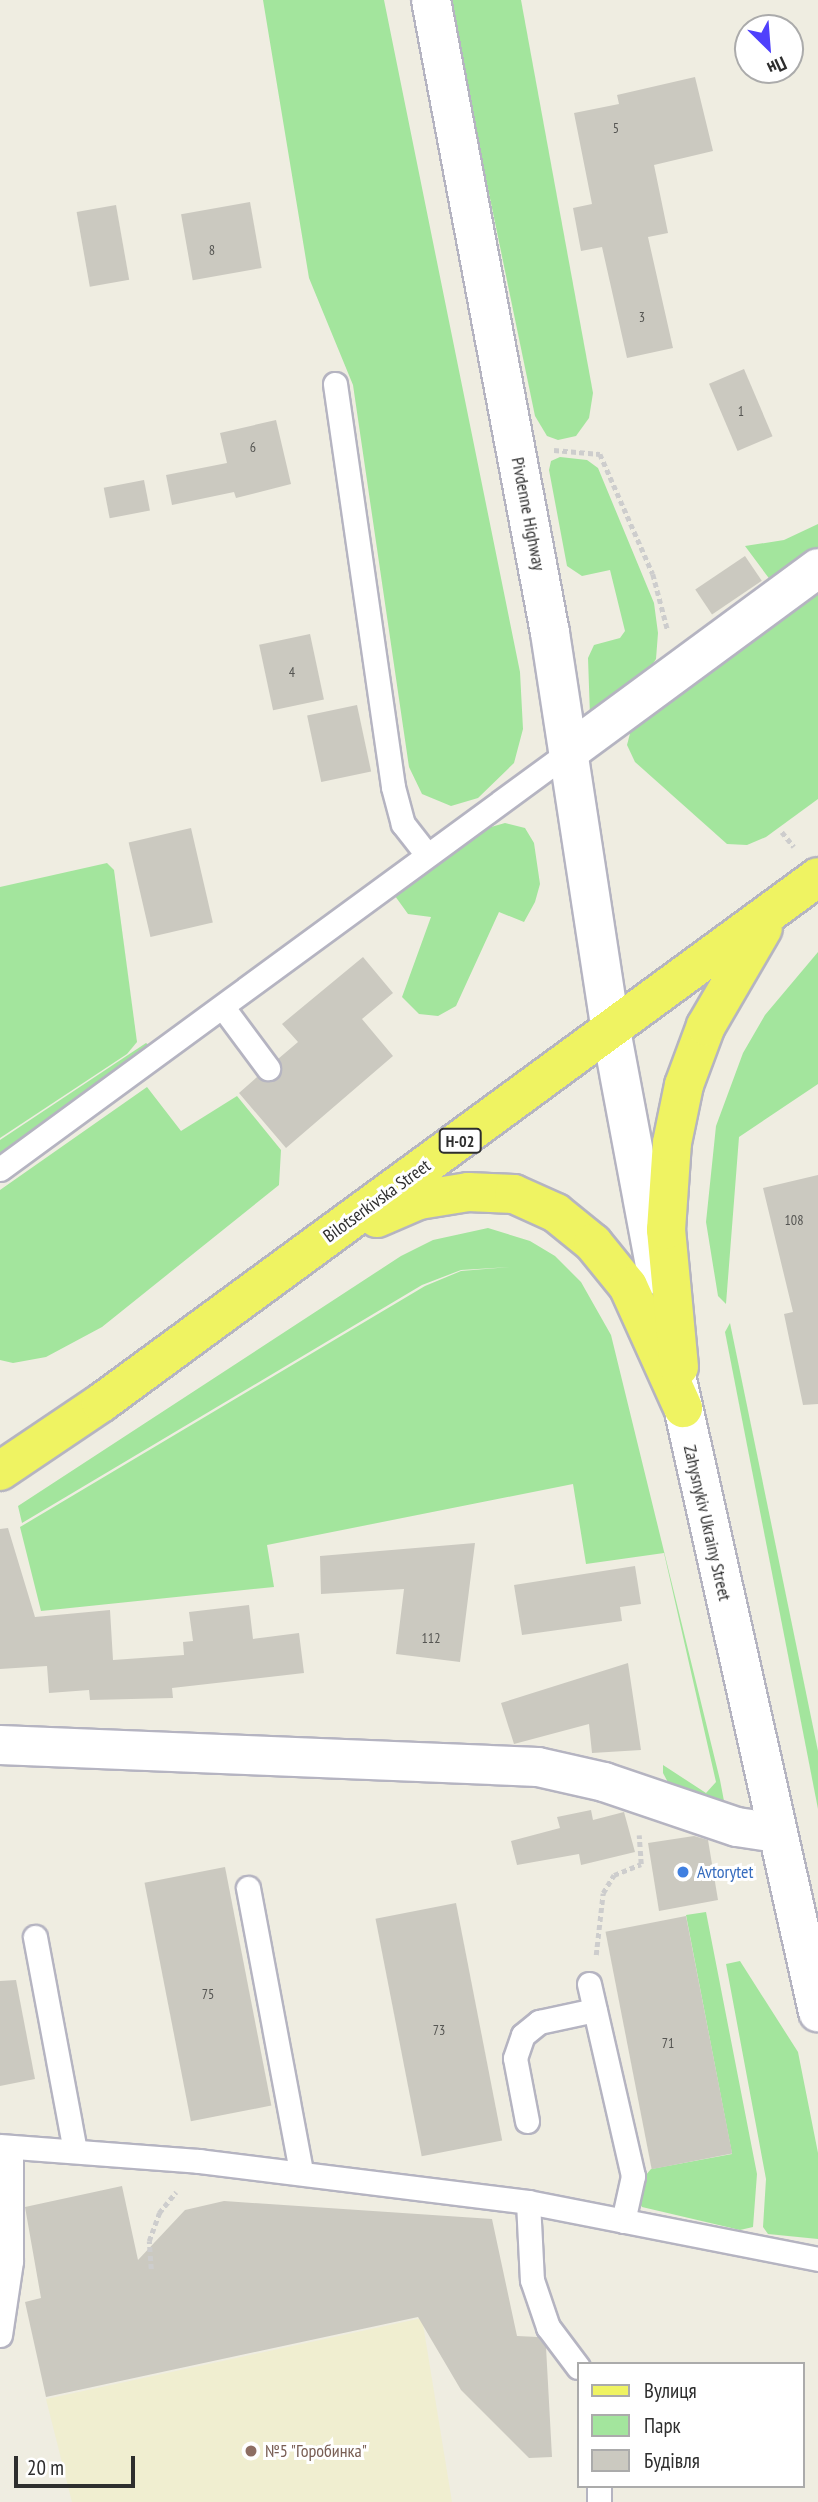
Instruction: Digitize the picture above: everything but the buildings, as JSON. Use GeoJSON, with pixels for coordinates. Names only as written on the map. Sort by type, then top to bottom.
{"type":"FeatureCollection","features":[{"type":"Feature","properties":{"kind":"main road","name":"Bilotserkivska Street"},"geometry":{"type":"LineString","coordinates":[[10,1456],[270,1279],[818,877]]}},
{"type":"Feature","properties":{"kind":"main road"},"geometry":{"type":"LineString","coordinates":[[683,1408],[666,1230],[672,1143],[684,1085],[706,1026],[776,908]]}},
{"type":"Feature","properties":{"kind":"main road"},"geometry":{"type":"LineString","coordinates":[[270,1279],[360,1225],[419,1200],[468,1192],[514,1194],[556,1213],[593,1243],[628,1286],[683,1408]]}},
{"type":"Feature","properties":{"kind":"street","name":"Pivdenne Highway"},"geometry":{"type":"LineString","coordinates":[[431,0],[570,751],[611,1030]]}},
{"type":"Feature","properties":{"kind":"street"},"geometry":{"type":"LineString","coordinates":[[570,751],[655,685],[818,568]]}},
{"type":"Feature","properties":{"kind":"street","name":"Zahysnykiv Ukrainy Street"},"geometry":{"type":"LineString","coordinates":[[611,1030],[683,1408],[818,2012]]}},
{"type":"Feature","properties":{"kind":"street"},"geometry":{"type":"LineString","coordinates":[[0,1745],[538,1767],[737,1827],[777,1833]]}},
{"type":"Feature","properties":{"kind":"lane"},"geometry":{"type":"LineString","coordinates":[[335,384],[393,787],[403,824],[427,855]]}},
{"type":"Feature","properties":{"kind":"lane"},"geometry":{"type":"LineString","coordinates":[[0,1170],[224,1009],[427,855],[570,751]]}},
{"type":"Feature","properties":{"kind":"lane"},"geometry":{"type":"LineString","coordinates":[[224,1009],[268,1068]]}},
{"type":"Feature","properties":{"kind":"lane"},"geometry":{"type":"LineString","coordinates":[[248,1888],[301,2172]]}},
{"type":"Feature","properties":{"kind":"lane"},"geometry":{"type":"LineString","coordinates":[[35,1937],[75,2150]]}},
{"type":"Feature","properties":{"kind":"lane"},"geometry":{"type":"LineString","coordinates":[[589,1984],[633,2176],[623,2221]]}},
{"type":"Feature","properties":{"kind":"lane"},"geometry":{"type":"LineString","coordinates":[[527,2121],[515,2057],[523,2035],[539,2022],[595,2010]]}},
{"type":"Feature","properties":{"kind":"lane"},"geometry":{"type":"LineString","coordinates":[[0,2335],[11,2261],[6,2146],[199,2161],[528,2202],[818,2259]]}},
{"type":"Feature","properties":{"kind":"lane"},"geometry":{"type":"LineString","coordinates":[[528,2202],[532,2280],[548,2327],[576,2364]]}},
{"type":"Feature","properties":{"kind":"path"},"geometry":{"type":"LineString","coordinates":[[517,454],[570,449],[600,454],[653,574],[668,619],[668,651],[655,685]]}},
{"type":"Feature","properties":{"kind":"path"},"geometry":{"type":"LineString","coordinates":[[589,1984],[598,1947],[603,1893],[614,1875],[640,1864],[641,1796]]}},
{"type":"Feature","properties":{"kind":"path"},"geometry":{"type":"LineString","coordinates":[[151,2269],[149,2241],[159,2213],[199,2161]]}},
{"type":"Feature","properties":{"kind":"shaded area","name":"№5 \"Горобинка\""},"geometry":{"type":"Polygon","coordinates":[[[422,2318],[452,2502],[72,2502],[46,2399],[422,2318]]]}},
{"type":"Feature","properties":{"kind":"green space"},"geometry":{"type":"Polygon","coordinates":[[[263,0],[384,0],[520,672],[523,729],[514,763],[478,798],[451,806],[422,794],[409,767],[353,385],[309,278],[263,0]]]}},
{"type":"Feature","properties":{"kind":"green space"},"geometry":{"type":"Polygon","coordinates":[[[449,0],[521,0],[593,393],[589,418],[576,436],[558,440],[547,436],[535,416],[449,0]]]}},
{"type":"Feature","properties":{"kind":"green space"},"geometry":{"type":"Polygon","coordinates":[[[560,457],[587,460],[598,468],[654,603],[658,633],[656,659],[636,691],[590,716],[588,658],[594,645],[620,638],[625,631],[610,570],[582,576],[567,566],[549,470],[551,461],[560,457]]]}},
{"type":"Feature","properties":{"kind":"green space"},"geometry":{"type":"Polygon","coordinates":[[[818,524],[818,557],[771,581],[745,546],[784,540],[818,524]]]}},
{"type":"Feature","properties":{"kind":"green space"},"geometry":{"type":"Polygon","coordinates":[[[818,584],[818,799],[766,837],[747,845],[727,844],[635,762],[627,745],[633,722],[818,584]]]}},
{"type":"Feature","properties":{"kind":"green space"},"geometry":{"type":"Polygon","coordinates":[[[505,823],[525,828],[534,843],[540,884],[535,902],[524,922],[499,912],[456,1006],[438,1016],[419,1014],[402,997],[431,917],[408,914],[395,896],[484,829],[505,823]]]}},
{"type":"Feature","properties":{"kind":"green space"},"geometry":{"type":"Polygon","coordinates":[[[107,863],[114,870],[137,1042],[127,1054],[0,1138],[0,887],[107,863]]]}},
{"type":"Feature","properties":{"kind":"green space"},"geometry":{"type":"Polygon","coordinates":[[[818,952],[818,1084],[739,1137],[726,1304],[718,1296],[706,1222],[716,1126],[743,1053],[765,1015],[818,952]]]}},
{"type":"Feature","properties":{"kind":"green space"},"geometry":{"type":"Polygon","coordinates":[[[146,1043],[150,1046],[146,1055],[0,1155],[0,1140],[146,1043]]]}},
{"type":"Feature","properties":{"kind":"green space"},"geometry":{"type":"Polygon","coordinates":[[[147,1087],[181,1131],[237,1096],[281,1150],[279,1185],[102,1327],[46,1357],[13,1363],[0,1360],[0,1190],[147,1087]]]}},
{"type":"Feature","properties":{"kind":"green space"},"geometry":{"type":"Polygon","coordinates":[[[488,1228],[530,1241],[555,1256],[581,1282],[611,1335],[720,1780],[724,1801],[720,1807],[671,1788],[663,1773],[663,1765],[706,1793],[716,1782],[664,1553],[586,1564],[573,1484],[267,1545],[274,1587],[41,1611],[20,1527],[425,1286],[461,1271],[511,1267],[461,1270],[422,1285],[22,1523],[18,1506],[401,1256],[433,1240],[488,1228]]]}},
{"type":"Feature","properties":{"kind":"green space"},"geometry":{"type":"Polygon","coordinates":[[[730,1323],[818,1751],[818,1809],[725,1332],[730,1323]]]}},
{"type":"Feature","properties":{"kind":"green space"},"geometry":{"type":"Polygon","coordinates":[[[706,1912],[757,2174],[753,2227],[740,2230],[642,2207],[638,2201],[640,2182],[651,2169],[732,2154],[686,1915],[706,1912]]]}},
{"type":"Feature","properties":{"kind":"green space"},"geometry":{"type":"Polygon","coordinates":[[[740,1961],[798,2052],[818,2153],[818,2239],[768,2234],[763,2227],[766,2179],[726,1964],[740,1961]]]}},
{"type":"Feature","properties":{"kind":"place","name":"Avtorytet"},"geometry":{"type":"Point","coordinates":[683,1872]}},
{"type":"Feature","properties":{"kind":"place","name":"№5 \"Горобинка\""},"geometry":{"type":"Point","coordinates":[251,2451]}}]}
